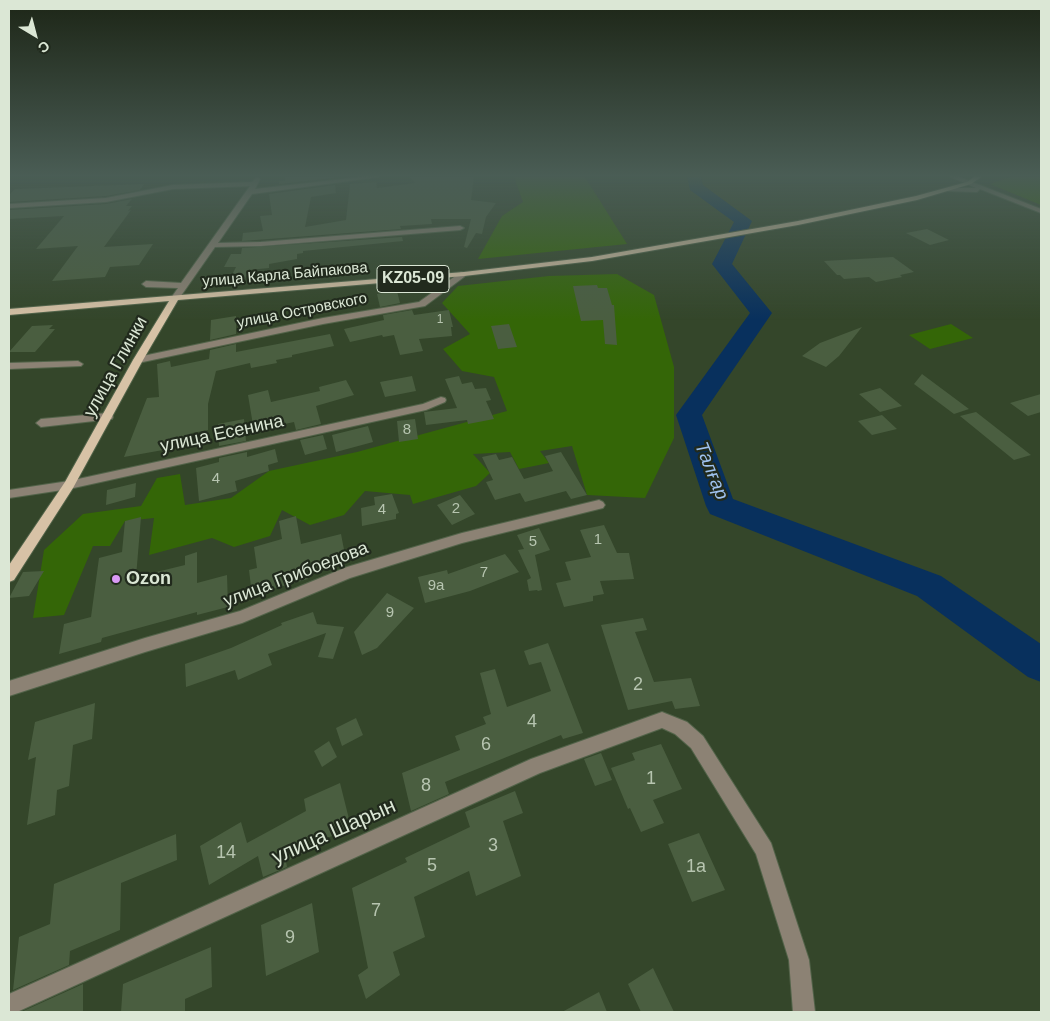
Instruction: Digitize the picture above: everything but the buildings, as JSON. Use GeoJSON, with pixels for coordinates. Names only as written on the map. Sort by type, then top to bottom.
{"type":"FeatureCollection","features":[{"type":"Feature","properties":{"kind":"main road","name":"улица Карла Байпакова"},"geometry":{"type":"LineString","coordinates":[[9,312],[464,274],[592,259],[789,225]]}},
{"type":"Feature","properties":{"kind":"main road","name":"улица Глинки"},"geometry":{"type":"LineString","coordinates":[[9,576],[69,485],[138,360],[175,298]]}},
{"type":"Feature","properties":{"kind":"street","name":"улица Глинки"},"geometry":{"type":"LineString","coordinates":[[175,298],[227,225]]}},
{"type":"Feature","properties":{"kind":"street"},"geometry":{"type":"LineString","coordinates":[[212,245],[261,244],[460,228]]}},
{"type":"Feature","properties":{"kind":"street","name":"улица Островского"},"geometry":{"type":"LineString","coordinates":[[138,360],[324,321],[422,304],[464,274]]}},
{"type":"Feature","properties":{"kind":"street"},"geometry":{"type":"LineString","coordinates":[[146,284],[183,286]]}},
{"type":"Feature","properties":{"kind":"street"},"geometry":{"type":"LineString","coordinates":[[9,366],[78,364]]}},
{"type":"Feature","properties":{"kind":"street","name":"улица Есенина"},"geometry":{"type":"LineString","coordinates":[[9,494],[69,485],[426,407],[441,400]]}},
{"type":"Feature","properties":{"kind":"street"},"geometry":{"type":"LineString","coordinates":[[42,423],[108,417]]}},
{"type":"Feature","properties":{"kind":"street","name":"улица Грибоедова"},"geometry":{"type":"LineString","coordinates":[[9,689],[145,645],[242,617],[347,573],[462,538],[598,505]]}},
{"type":"Feature","properties":{"kind":"street","name":"улица Шарын"},"geometry":{"type":"LineString","coordinates":[[9,1005],[537,764],[662,720],[681,728],[697,742],[764,850],[799,960],[804,1012]]}},
{"type":"Feature","properties":{"kind":"green space"},"geometry":{"type":"Polygon","coordinates":[[[497,225],[615,225],[627,244],[478,259],[497,225]]]}},
{"type":"Feature","properties":{"kind":"green space"},"geometry":{"type":"Polygon","coordinates":[[[617,274],[654,295],[674,367],[674,438],[645,498],[587,495],[572,446],[540,451],[549,463],[519,469],[510,452],[473,454],[490,473],[476,486],[413,504],[410,495],[365,491],[344,515],[310,525],[282,510],[270,536],[234,547],[212,538],[149,555],[154,518],[125,521],[110,546],[93,546],[64,615],[33,618],[44,550],[83,514],[141,506],[157,478],[180,474],[185,505],[231,498],[269,471],[357,452],[507,411],[494,377],[462,371],[443,349],[470,334],[442,303],[458,286],[549,276],[617,274]]]}},
{"type":"Feature","properties":{"kind":"green space"},"geometry":{"type":"Polygon","coordinates":[[[951,324],[973,338],[930,349],[909,335],[951,324]]]}},
{"type":"Feature","properties":{"kind":"waterway","name":"Талғар"},"geometry":{"type":"LineString","coordinates":[[741,225],[722,264],[761,313],[689,415],[721,506],[929,586],[1041,665]]}},
{"type":"Feature","properties":{"kind":"place","name":"Ozon"},"geometry":{"type":"Point","coordinates":[116,579]}}]}
